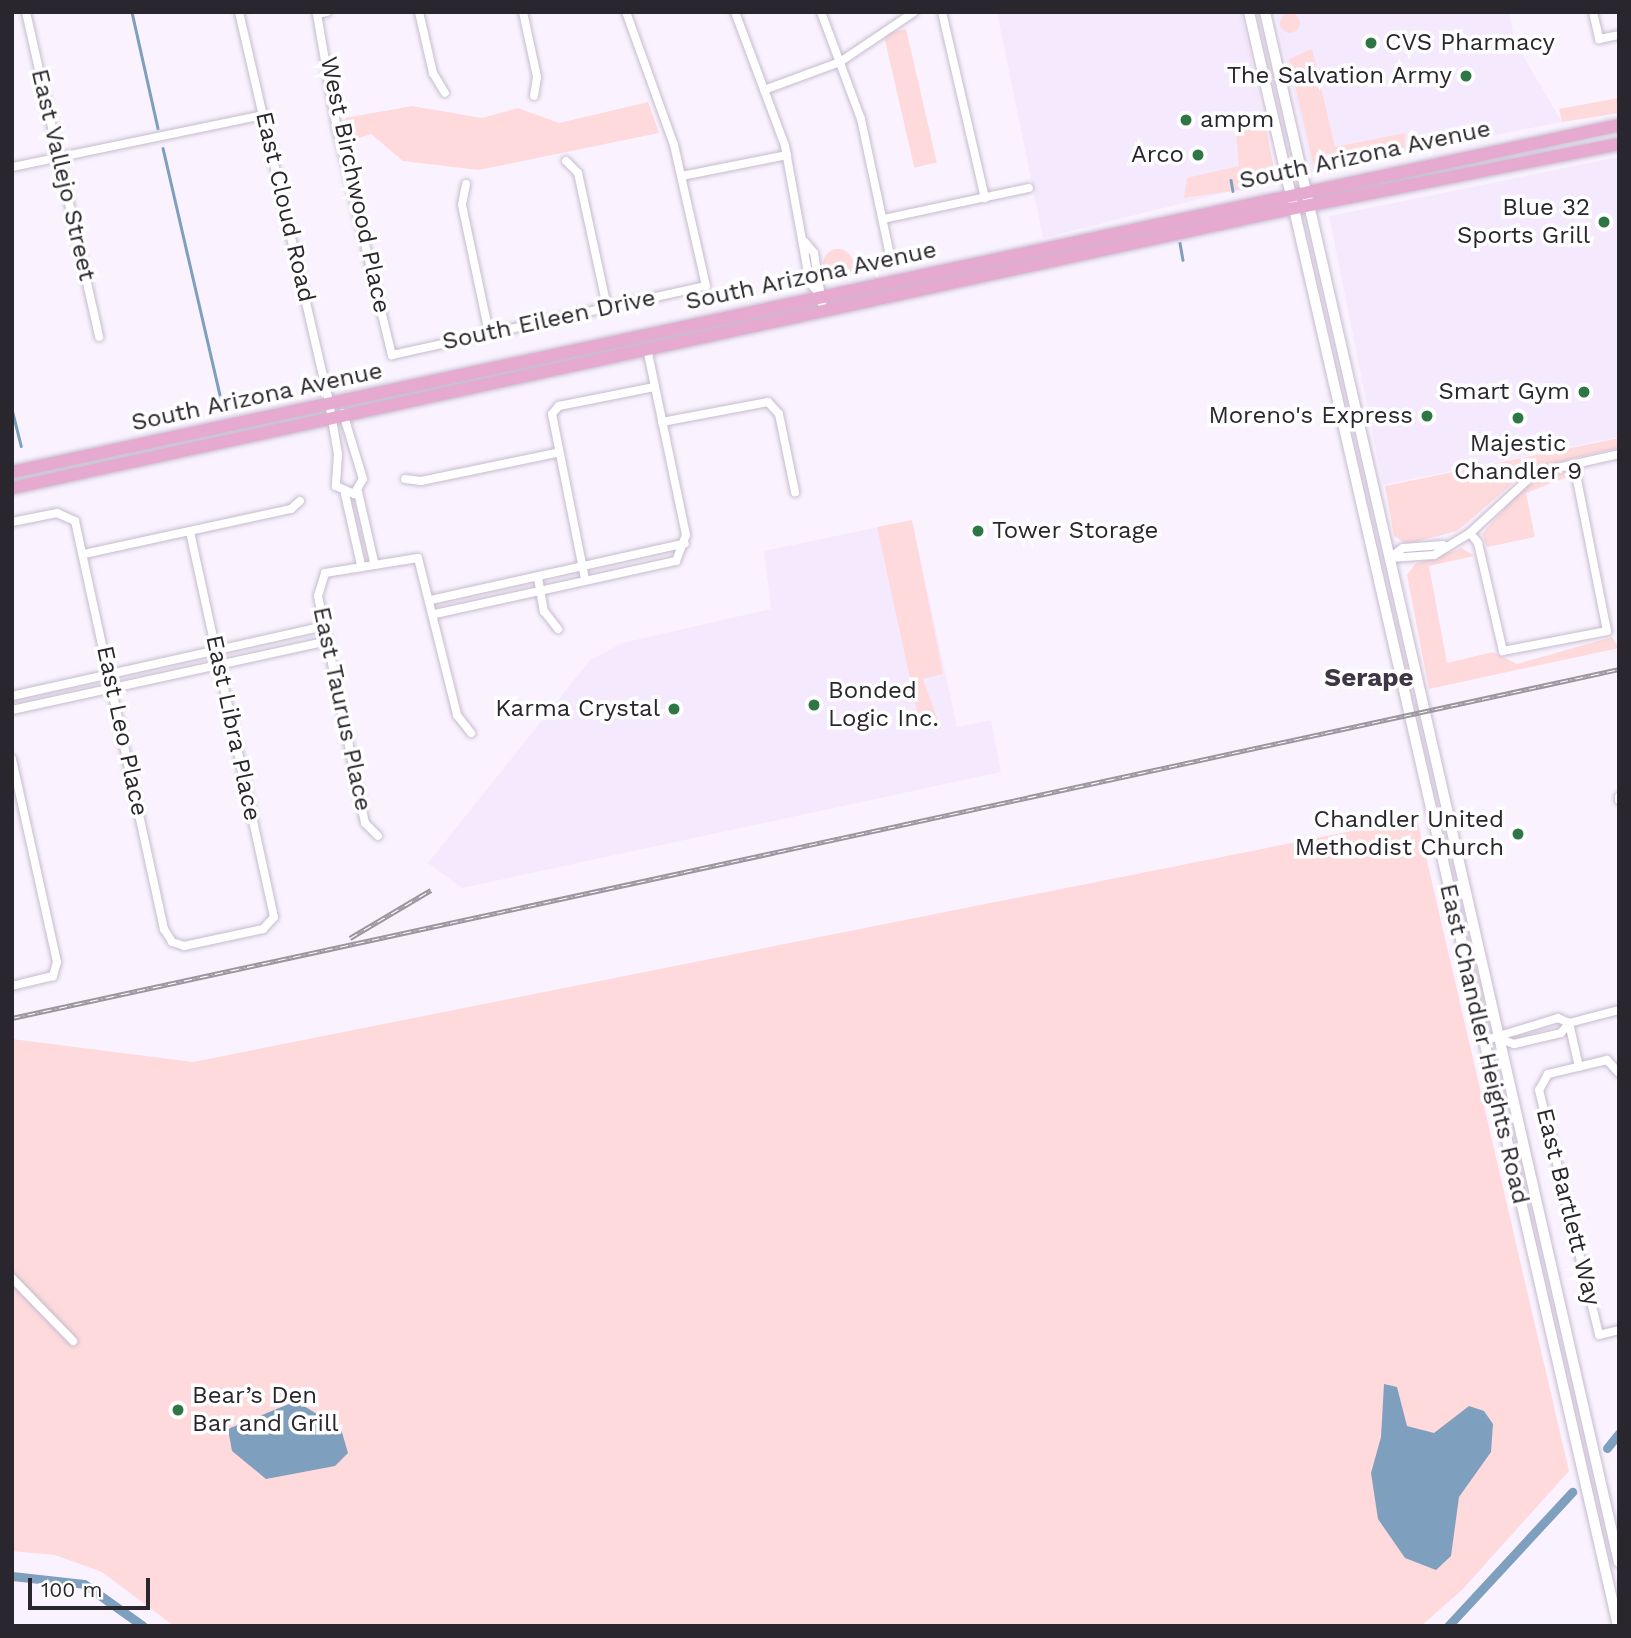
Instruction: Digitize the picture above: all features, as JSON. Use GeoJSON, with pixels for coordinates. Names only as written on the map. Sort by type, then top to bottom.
{"type":"FeatureCollection","features":[{"type":"Feature","properties":{"kind":"main road","name":"East Chandler Heights Road"},"geometry":{"type":"LineString","coordinates":[[1249,12],[1618,1626]]}},
{"type":"Feature","properties":{"kind":"main road","name":"East Chandler Heights Road"},"geometry":{"type":"LineString","coordinates":[[1265,12],[1619,1562]]}},
{"type":"Feature","properties":{"kind":"main road","name":"South Arizona Avenue"},"geometry":{"type":"LineString","coordinates":[[12,472],[1291,191],[1619,125]]}},
{"type":"Feature","properties":{"kind":"main road","name":"South Arizona Avenue"},"geometry":{"type":"LineString","coordinates":[[12,488],[1295,208],[1619,144]]}},
{"type":"Feature","properties":{"kind":"main road"},"geometry":{"type":"LineString","coordinates":[[1068,242],[1071,256]]}},
{"type":"Feature","properties":{"kind":"main road"},"geometry":{"type":"LineString","coordinates":[[1418,753],[1433,750]]}},
{"type":"Feature","properties":{"kind":"main road"},"geometry":{"type":"LineString","coordinates":[[1581,1467],[1593,1452]]}},
{"type":"Feature","properties":{"kind":"main road"},"geometry":{"type":"LineString","coordinates":[[1587,1490],[1599,1478]]}},
{"type":"Feature","properties":{"kind":"main road"},"geometry":{"type":"LineString","coordinates":[[1594,1519],[1608,1516]]}},
{"type":"Feature","properties":{"kind":"street","name":"East Vallejo Street"},"geometry":{"type":"LineString","coordinates":[[26,12],[99,337]]}},
{"type":"Feature","properties":{"kind":"street","name":"East Cloud Road"},"geometry":{"type":"LineString","coordinates":[[239,12],[334,401]]}},
{"type":"Feature","properties":{"kind":"street","name":"West Birchwood Place"},"geometry":{"type":"LineString","coordinates":[[327,12],[317,14],[336,124],[392,355]]}},
{"type":"Feature","properties":{"kind":"street"},"geometry":{"type":"LineString","coordinates":[[419,12],[433,72],[445,93]]}},
{"type":"Feature","properties":{"kind":"street"},"geometry":{"type":"LineString","coordinates":[[523,12],[537,77],[534,96]]}},
{"type":"Feature","properties":{"kind":"street"},"geometry":{"type":"LineString","coordinates":[[626,12],[682,176],[787,155]]}},
{"type":"Feature","properties":{"kind":"street"},"geometry":{"type":"LineString","coordinates":[[735,12],[787,155],[805,242],[814,253],[823,310]]}},
{"type":"Feature","properties":{"kind":"street"},"geometry":{"type":"LineString","coordinates":[[821,12],[862,119],[890,256]]}},
{"type":"Feature","properties":{"kind":"street"},"geometry":{"type":"LineString","coordinates":[[942,12],[985,198]]}},
{"type":"Feature","properties":{"kind":"street"},"geometry":{"type":"LineString","coordinates":[[1593,12],[1599,39],[1619,34]]}},
{"type":"Feature","properties":{"kind":"street"},"geometry":{"type":"LineString","coordinates":[[764,90],[840,62],[908,14]]}},
{"type":"Feature","properties":{"kind":"street"},"geometry":{"type":"LineString","coordinates":[[12,167],[264,115]]}},
{"type":"Feature","properties":{"kind":"street"},"geometry":{"type":"LineString","coordinates":[[566,162],[578,173],[607,307]]}},
{"type":"Feature","properties":{"kind":"street","name":"South Eileen Drive"},"geometry":{"type":"LineString","coordinates":[[392,355],[706,286],[682,176]]}},
{"type":"Feature","properties":{"kind":"street"},"geometry":{"type":"LineString","coordinates":[[466,184],[462,205],[489,333]]}},
{"type":"Feature","properties":{"kind":"street"},"geometry":{"type":"LineString","coordinates":[[883,219],[1030,188]]}},
{"type":"Feature","properties":{"kind":"street"},"geometry":{"type":"LineString","coordinates":[[435,614],[676,561],[685,543],[647,349]]}},
{"type":"Feature","properties":{"kind":"street"},"geometry":{"type":"LineString","coordinates":[[586,579],[551,421],[559,406],[654,387]]}},
{"type":"Feature","properties":{"kind":"street"},"geometry":{"type":"LineString","coordinates":[[334,401],[337,417],[363,479],[358,492],[374,562]]}},
{"type":"Feature","properties":{"kind":"street"},"geometry":{"type":"LineString","coordinates":[[662,422],[763,401],[773,405],[795,492]]}},
{"type":"Feature","properties":{"kind":"street"},"geometry":{"type":"LineString","coordinates":[[337,417],[335,482],[345,494],[361,565],[418,558],[435,614],[457,715],[471,733]]}},
{"type":"Feature","properties":{"kind":"street"},"geometry":{"type":"LineString","coordinates":[[405,479],[421,481],[556,453]]}},
{"type":"Feature","properties":{"kind":"street"},"geometry":{"type":"LineString","coordinates":[[1390,558],[1403,548],[1443,545],[1470,533],[1523,480],[1574,464],[1619,454]]}},
{"type":"Feature","properties":{"kind":"street"},"geometry":{"type":"LineString","coordinates":[[1470,533],[1478,543],[1503,651],[1606,631],[1574,464]]}},
{"type":"Feature","properties":{"kind":"street"},"geometry":{"type":"LineString","coordinates":[[345,494],[358,492]]}},
{"type":"Feature","properties":{"kind":"street"},"geometry":{"type":"LineString","coordinates":[[84,554],[291,509],[300,501]]}},
{"type":"Feature","properties":{"kind":"street","name":"East Leo Place"},"geometry":{"type":"LineString","coordinates":[[12,522],[70,516],[84,554],[164,929],[175,944]]}},
{"type":"Feature","properties":{"kind":"street","name":"East Libra Place"},"geometry":{"type":"LineString","coordinates":[[175,944],[270,924],[273,911],[190,531]]}},
{"type":"Feature","properties":{"kind":"street"},"geometry":{"type":"LineString","coordinates":[[431,600],[583,569],[685,543]]}},
{"type":"Feature","properties":{"kind":"street"},"geometry":{"type":"LineString","coordinates":[[1390,558],[1434,555],[1443,545]]}},
{"type":"Feature","properties":{"kind":"street","name":"East Taurus Place"},"geometry":{"type":"LineString","coordinates":[[361,565],[320,578],[324,626],[365,823],[378,836]]}},
{"type":"Feature","properties":{"kind":"street"},"geometry":{"type":"LineString","coordinates":[[538,578],[543,591],[544,611],[558,629]]}},
{"type":"Feature","properties":{"kind":"street"},"geometry":{"type":"LineString","coordinates":[[12,696],[324,626]]}},
{"type":"Feature","properties":{"kind":"street"},"geometry":{"type":"LineString","coordinates":[[12,709],[328,641]]}},
{"type":"Feature","properties":{"kind":"street"},"geometry":{"type":"LineString","coordinates":[[12,759],[56,971],[12,986]]}},
{"type":"Feature","properties":{"kind":"street"},"geometry":{"type":"LineString","coordinates":[[1498,1038],[1514,1044],[1561,1033],[1569,1023],[1619,1010]]}},
{"type":"Feature","properties":{"kind":"street"},"geometry":{"type":"LineString","coordinates":[[1483,1041],[1558,1018],[1569,1023]]}},
{"type":"Feature","properties":{"kind":"street"},"geometry":{"type":"LineString","coordinates":[[1569,1023],[1579,1067],[1615,1062],[1619,1073]]}},
{"type":"Feature","properties":{"kind":"street","name":"East Bartlett Way"},"geometry":{"type":"LineString","coordinates":[[1579,1067],[1541,1079],[1599,1335],[1619,1330]]}},
{"type":"Feature","properties":{"kind":"street"},"geometry":{"type":"LineString","coordinates":[[12,1278],[73,1341]]}},
{"type":"Feature","properties":{"kind":"shaded area"},"geometry":{"type":"Polygon","coordinates":[[[997,12],[1241,12],[1276,180],[1043,238],[997,12]]]}},
{"type":"Feature","properties":{"kind":"shaded area"},"geometry":{"type":"Polygon","coordinates":[[[1275,12],[1509,12],[1515,42],[1562,122],[1312,171],[1275,12]]]}},
{"type":"Feature","properties":{"kind":"shaded area"},"geometry":{"type":"Polygon","coordinates":[[[1290,13],[1297,16],[1300,23],[1297,30],[1290,33],[1283,30],[1280,23],[1283,16],[1290,13]]]}},
{"type":"Feature","properties":{"kind":"shaded area"},"geometry":{"type":"Polygon","coordinates":[[[906,29],[937,162],[914,168],[884,34],[906,29]]]}},
{"type":"Feature","properties":{"kind":"shaded area"},"geometry":{"type":"Polygon","coordinates":[[[1312,49],[1335,147],[1405,133],[1405,150],[1313,164],[1289,59],[1312,49]]]}},
{"type":"Feature","properties":{"kind":"shaded area"},"geometry":{"type":"Polygon","coordinates":[[[1619,98],[1619,113],[1562,122],[1559,109],[1619,98]]]}},
{"type":"Feature","properties":{"kind":"shaded area"},"geometry":{"type":"Polygon","coordinates":[[[648,102],[659,133],[479,170],[403,161],[371,134],[351,141],[345,118],[412,106],[482,118],[518,108],[559,123],[648,102]]]}},
{"type":"Feature","properties":{"kind":"shaded area"},"geometry":{"type":"Polygon","coordinates":[[[1264,118],[1275,173],[1266,186],[1184,198],[1187,178],[1239,166],[1236,133],[1245,122],[1264,118]]]}},
{"type":"Feature","properties":{"kind":"shaded area"},"geometry":{"type":"Polygon","coordinates":[[[1619,157],[1619,437],[1383,485],[1329,216],[1619,157]]]}},
{"type":"Feature","properties":{"kind":"shaded area"},"geometry":{"type":"Polygon","coordinates":[[[838,249],[849,253],[853,264],[849,275],[838,279],[827,275],[823,264],[827,253],[838,249]]]}},
{"type":"Feature","properties":{"kind":"shaded area"},"geometry":{"type":"Polygon","coordinates":[[[1619,438],[1619,448],[1531,468],[1457,531],[1407,544],[1394,536],[1385,486],[1619,438]]]}},
{"type":"Feature","properties":{"kind":"shaded area"},"geometry":{"type":"Polygon","coordinates":[[[1565,472],[1570,476],[1526,493],[1535,537],[1487,547],[1482,534],[1523,487],[1565,472]]]}},
{"type":"Feature","properties":{"kind":"shaded area"},"geometry":{"type":"Polygon","coordinates":[[[912,520],[957,727],[991,720],[1001,772],[462,888],[428,863],[590,660],[622,643],[771,609],[764,551],[912,520]]]}},
{"type":"Feature","properties":{"kind":"shaded area"},"geometry":{"type":"Polygon","coordinates":[[[912,520],[943,674],[923,679],[941,729],[920,724],[877,527],[912,520]]]}},
{"type":"Feature","properties":{"kind":"shaded area"},"geometry":{"type":"Polygon","coordinates":[[[1462,548],[1474,556],[1429,566],[1447,663],[1493,652],[1517,664],[1612,637],[1619,648],[1429,689],[1407,575],[1415,564],[1462,548]]]}},
{"type":"Feature","properties":{"kind":"shaded area"},"geometry":{"type":"Polygon","coordinates":[[[1417,818],[1569,1471],[1462,1590],[1421,1626],[174,1626],[102,1572],[55,1555],[12,1551],[12,1039],[193,1062],[1417,818]]]}},
{"type":"Feature","properties":{"kind":"water"},"geometry":{"type":"Polygon","coordinates":[[[1384,1384],[1397,1387],[1407,1426],[1434,1433],[1469,1406],[1484,1411],[1493,1424],[1491,1452],[1459,1497],[1451,1556],[1436,1570],[1405,1558],[1378,1519],[1371,1473],[1381,1437],[1384,1384]]]}},
{"type":"Feature","properties":{"kind":"water"},"geometry":{"type":"Polygon","coordinates":[[[296,1401],[341,1429],[348,1453],[335,1466],[266,1479],[232,1451],[228,1429],[296,1401]]]}},
{"type":"Feature","properties":{"kind":"waterway"},"geometry":{"type":"LineString","coordinates":[[132,12],[158,128]]}},
{"type":"Feature","properties":{"kind":"waterway"},"geometry":{"type":"LineString","coordinates":[[163,148],[222,404]]}},
{"type":"Feature","properties":{"kind":"waterway"},"geometry":{"type":"LineString","coordinates":[[1341,160],[1342,164]]}},
{"type":"Feature","properties":{"kind":"waterway"},"geometry":{"type":"LineString","coordinates":[[1231,180],[1233,191]]}},
{"type":"Feature","properties":{"kind":"waterway"},"geometry":{"type":"LineString","coordinates":[[1180,243],[1183,260]]}},
{"type":"Feature","properties":{"kind":"waterway"},"geometry":{"type":"LineString","coordinates":[[12,409],[21,446]]}},
{"type":"Feature","properties":{"kind":"waterway"},"geometry":{"type":"LineString","coordinates":[[1607,1448],[1619,1433]]}},
{"type":"Feature","properties":{"kind":"waterway"},"geometry":{"type":"LineString","coordinates":[[1448,1626],[1572,1492]]}},
{"type":"Feature","properties":{"kind":"waterway"},"geometry":{"type":"LineString","coordinates":[[12,1576],[84,1584],[143,1626]]}},
{"type":"Feature","properties":{"kind":"railway"},"geometry":{"type":"LineString","coordinates":[[12,1018],[1619,669]]}},
{"type":"Feature","properties":{"kind":"railway"},"geometry":{"type":"LineString","coordinates":[[350,938],[431,890]]}},
{"type":"Feature","properties":{"kind":"place","name":"CVS Pharmacy"},"geometry":{"type":"Point","coordinates":[1371,43]}},
{"type":"Feature","properties":{"kind":"place","name":"The Salvation Army"},"geometry":{"type":"Point","coordinates":[1466,76]}},
{"type":"Feature","properties":{"kind":"place","name":"ampm"},"geometry":{"type":"Point","coordinates":[1186,120]}},
{"type":"Feature","properties":{"kind":"place","name":"Arco"},"geometry":{"type":"Point","coordinates":[1198,155]}},
{"type":"Feature","properties":{"kind":"place","name":"Blue 32 Sports Grill"},"geometry":{"type":"Point","coordinates":[1604,222]}},
{"type":"Feature","properties":{"kind":"place","name":"Smart Gym"},"geometry":{"type":"Point","coordinates":[1584,392]}},
{"type":"Feature","properties":{"kind":"place","name":"Moreno's Express"},"geometry":{"type":"Point","coordinates":[1427,416]}},
{"type":"Feature","properties":{"kind":"place","name":"Majestic Chandler 9"},"geometry":{"type":"Point","coordinates":[1518,418]}},
{"type":"Feature","properties":{"kind":"place","name":"Tower Storage"},"geometry":{"type":"Point","coordinates":[978,531]}},
{"type":"Feature","properties":{"kind":"place","name":"Bonded Logic Inc."},"geometry":{"type":"Point","coordinates":[814,705]}},
{"type":"Feature","properties":{"kind":"place","name":"Karma Crystal"},"geometry":{"type":"Point","coordinates":[674,709]}},
{"type":"Feature","properties":{"kind":"place","name":"Chandler United Methodist Church"},"geometry":{"type":"Point","coordinates":[1518,834]}},
{"type":"Feature","properties":{"kind":"place","name":"Bear’s Den Bar and Grill"},"geometry":{"type":"Point","coordinates":[178,1410]}},
{"type":"Feature","properties":{"kind":"district","name":"Serape"},"geometry":{"type":"Point","coordinates":[1369,678]}}]}
